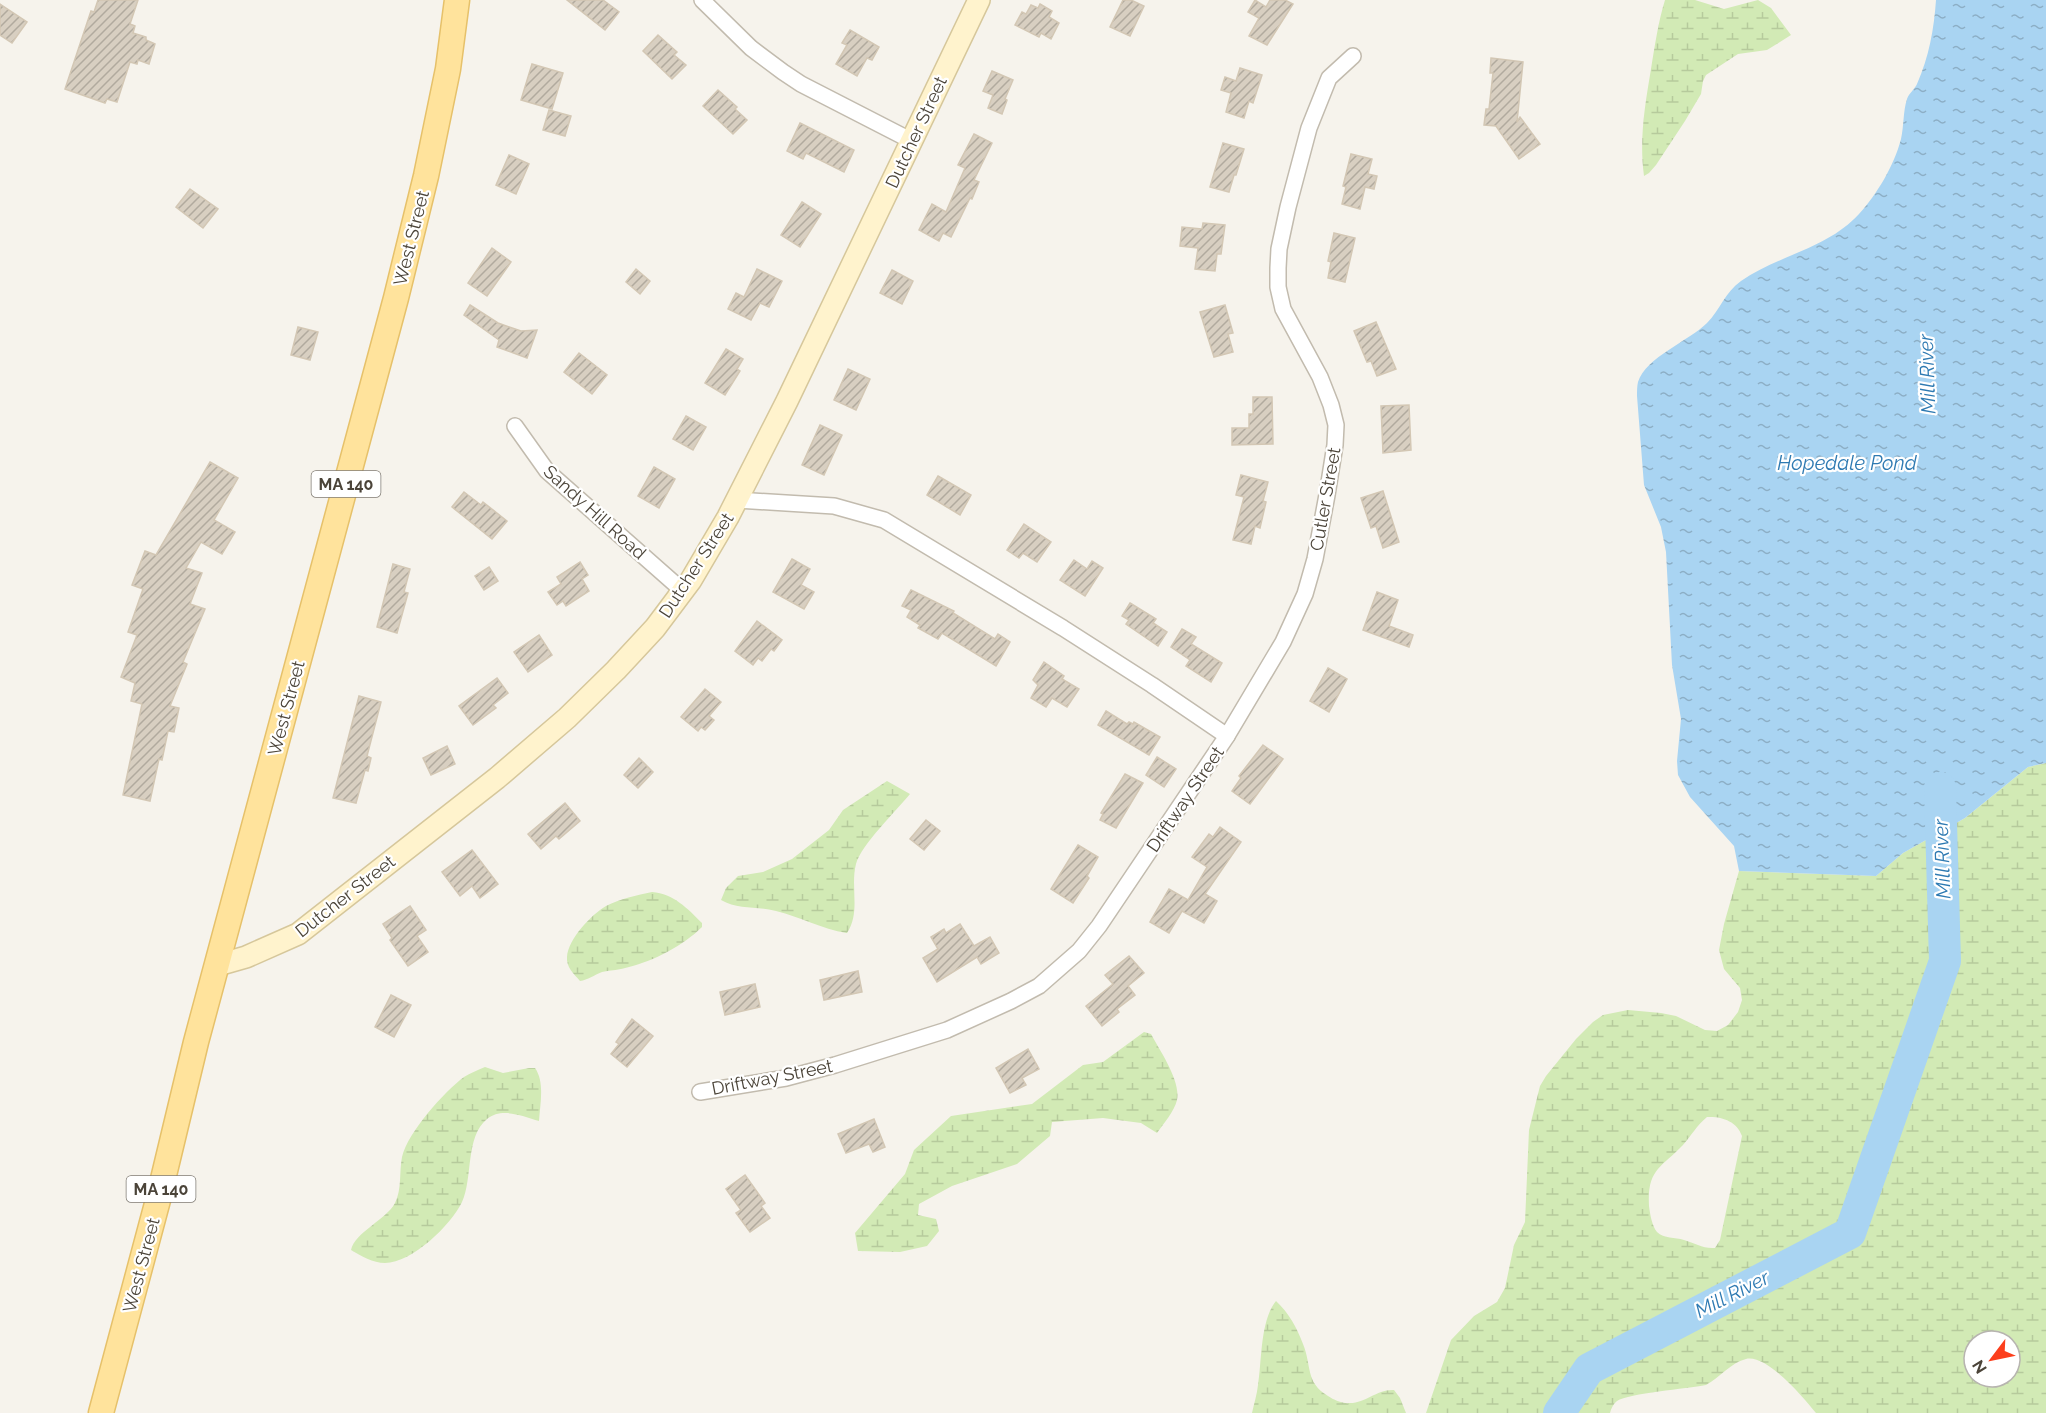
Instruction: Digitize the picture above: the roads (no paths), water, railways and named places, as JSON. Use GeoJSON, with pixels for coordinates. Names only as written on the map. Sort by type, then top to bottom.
{"type":"FeatureCollection","features":[{"type":"Feature","properties":{"kind":"main road","name":"West Street"},"geometry":{"type":"LineString","coordinates":[[101,1413],[396,298],[426,176],[448,69],[457,0]]}},
{"type":"Feature","properties":{"kind":"street"},"geometry":{"type":"LineString","coordinates":[[702,0],[751,48],[783,72],[801,84],[912,141]]}},
{"type":"Feature","properties":{"kind":"street","name":"Dutcher Street"},"geometry":{"type":"LineString","coordinates":[[218,965],[246,957],[298,934],[497,778],[567,718],[655,628],[683,591],[737,500],[979,0]]}},
{"type":"Feature","properties":{"kind":"street","name":"Cutler Street"},"geometry":{"type":"LineString","coordinates":[[1227,735],[1283,642],[1305,594],[1315,559],[1327,495],[1336,425],[1320,377],[1283,309],[1278,288],[1278,268],[1288,207],[1309,128],[1329,78],[1353,56]]}},
{"type":"Feature","properties":{"kind":"street","name":"Sandy Hill Road"},"geometry":{"type":"LineString","coordinates":[[515,426],[547,471],[683,591]]}},
{"type":"Feature","properties":{"kind":"street","name":"Driftway Street"},"geometry":{"type":"LineString","coordinates":[[700,1092],[774,1081],[900,1046],[947,1030],[1039,986],[1079,951],[1099,926],[1227,735],[1063,628],[884,520],[834,506],[737,500]]}},
{"type":"Feature","properties":{"kind":"water","name":"Hopedale Pond"},"geometry":{"type":"Polygon","coordinates":[[[1936,0],[2046,0],[2046,763],[2028,767],[1965,818],[1903,853],[1876,876],[1739,871],[1734,846],[1690,797],[1678,775],[1681,719],[1672,665],[1666,552],[1661,527],[1644,485],[1637,396],[1638,382],[1643,373],[1659,357],[1707,323],[1735,285],[1755,272],[1832,236],[1866,206],[1884,179],[1898,149],[1907,99],[1917,84],[1928,53],[1936,0]]]}},
{"type":"Feature","properties":{"kind":"waterway","name":"Mill River"},"geometry":{"type":"LineString","coordinates":[[1559,1413],[1589,1369],[1850,1233],[1945,961],[1940,788]]}}]}
